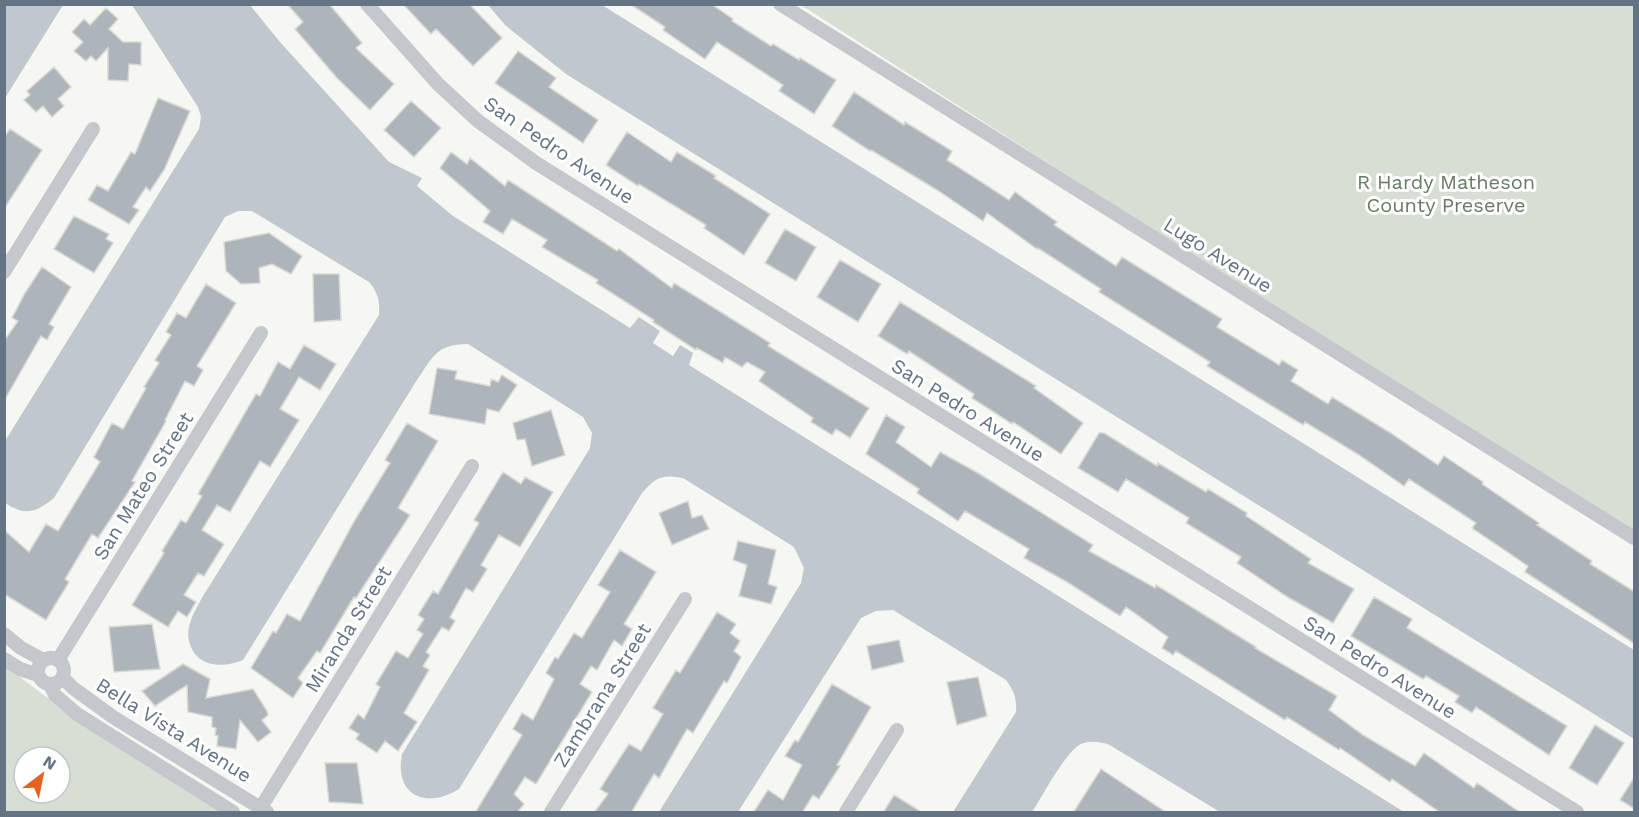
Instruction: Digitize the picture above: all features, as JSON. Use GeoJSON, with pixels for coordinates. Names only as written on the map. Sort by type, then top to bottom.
{"type":"FeatureCollection","features":[{"type":"Feature","properties":{"kind":"street","name":"San Pedro Avenue"},"geometry":{"type":"LineString","coordinates":[[367,4],[423,69],[460,105],[496,135],[536,163],[1577,813]]}},
{"type":"Feature","properties":{"kind":"street","name":"Lugo Avenue"},"geometry":{"type":"LineString","coordinates":[[780,4],[1635,538]]}},
{"type":"Feature","properties":{"kind":"street"},"geometry":{"type":"LineString","coordinates":[[4,272],[93,129]]}},
{"type":"Feature","properties":{"kind":"street","name":"San Mateo Street"},"geometry":{"type":"LineString","coordinates":[[58,660],[261,333]]}},
{"type":"Feature","properties":{"kind":"street","name":"Miranda Street"},"geometry":{"type":"LineString","coordinates":[[262,811],[472,466]]}},
{"type":"Feature","properties":{"kind":"street","name":"Zambrana Street"},"geometry":{"type":"LineString","coordinates":[[552,813],[685,599]]}},
{"type":"Feature","properties":{"kind":"street"},"geometry":{"type":"LineString","coordinates":[[4,634],[21,648],[43,660],[51,658],[58,660]]}},
{"type":"Feature","properties":{"kind":"street","name":"Bella Vista Avenue"},"geometry":{"type":"LineString","coordinates":[[4,658],[20,669],[73,688],[113,717],[262,811]]}},
{"type":"Feature","properties":{"kind":"street"},"geometry":{"type":"LineString","coordinates":[[43,660],[38,668],[50,679]]}},
{"type":"Feature","properties":{"kind":"street","name":"Bella Vista Avenue"},"geometry":{"type":"LineString","coordinates":[[50,679],[63,669],[58,660]]}},
{"type":"Feature","properties":{"kind":"street","name":"Bella Vista Avenue"},"geometry":{"type":"LineString","coordinates":[[50,679],[55,695],[77,714],[233,813]]}},
{"type":"Feature","properties":{"kind":"street"},"geometry":{"type":"LineString","coordinates":[[846,813],[897,730]]}},
{"type":"Feature","properties":{"kind":"green space","name":"R Hardy Matheson County Preserve"},"geometry":{"type":"Polygon","coordinates":[[[801,5],[1634,5],[1634,538],[801,5]]]}},
{"type":"Feature","properties":{"kind":"green space"},"geometry":{"type":"Polygon","coordinates":[[[4,665],[45,696],[229,812],[5,812],[4,665]]]}},
{"type":"Feature","properties":{"kind":"shaded area"},"geometry":{"type":"Polygon","coordinates":[[[4,5],[63,5],[5,98],[4,5]]]}},
{"type":"Feature","properties":{"kind":"shaded area"},"geometry":{"type":"Polygon","coordinates":[[[132,5],[250,5],[280,42],[389,162],[422,178],[417,186],[453,216],[630,328],[639,317],[660,331],[653,343],[673,356],[680,345],[693,353],[689,365],[1404,812],[1220,812],[1108,744],[1091,742],[1081,744],[1068,755],[1032,812],[953,812],[1016,712],[1014,695],[1006,680],[893,610],[876,611],[861,618],[738,812],[659,812],[801,583],[804,568],[794,547],[683,478],[670,476],[651,483],[642,493],[459,789],[435,798],[415,795],[403,780],[402,754],[590,448],[592,433],[583,417],[468,344],[441,350],[431,360],[243,660],[218,665],[203,661],[192,650],[189,641],[189,629],[194,612],[379,315],[379,306],[378,297],[369,282],[252,211],[238,211],[225,217],[54,498],[30,511],[18,510],[5,503],[5,441],[199,129],[201,117],[198,107],[132,5]]]}},
{"type":"Feature","properties":{"kind":"shaded area"},"geometry":{"type":"Polygon","coordinates":[[[488,5],[602,5],[1634,650],[1634,739],[566,74],[505,25],[488,5]]]}},
{"type":"Feature","properties":{"kind":"building"},"geometry":{"type":"Polygon","coordinates":[[[287,4],[329,4],[362,43],[356,48],[394,84],[370,110],[337,78],[295,29],[303,22],[287,4]]]}},
{"type":"Feature","properties":{"kind":"building"},"geometry":{"type":"Polygon","coordinates":[[[403,4],[469,4],[502,38],[473,66],[436,29],[431,34],[403,4]]]}},
{"type":"Feature","properties":{"kind":"building"},"geometry":{"type":"Polygon","coordinates":[[[630,4],[711,4],[733,19],[732,21],[771,46],[773,44],[799,60],[800,58],[836,80],[814,114],[779,91],[783,85],[717,42],[705,59],[663,30],[665,27],[630,4]]]}},
{"type":"Feature","properties":{"kind":"building"},"geometry":{"type":"Polygon","coordinates":[[[106,8],[118,19],[109,29],[123,42],[141,42],[141,65],[129,64],[128,81],[108,80],[108,48],[96,61],[91,56],[86,61],[74,51],[83,42],[72,32],[84,19],[90,25],[106,8]]]}},
{"type":"Feature","properties":{"kind":"building"},"geometry":{"type":"Polygon","coordinates":[[[518,51],[556,78],[549,87],[598,120],[583,143],[495,83],[518,51]]]}},
{"type":"Feature","properties":{"kind":"building"},"geometry":{"type":"Polygon","coordinates":[[[54,67],[71,87],[58,99],[64,106],[52,117],[43,106],[36,112],[24,100],[30,95],[27,91],[54,67]]]}},
{"type":"Feature","properties":{"kind":"building"},"geometry":{"type":"Polygon","coordinates":[[[854,92],[904,125],[905,122],[952,151],[947,160],[1009,200],[1015,192],[1057,222],[1054,225],[1116,266],[1122,257],[1222,319],[1217,327],[1279,365],[1282,360],[1298,370],[1291,381],[1328,404],[1332,397],[1438,465],[1444,456],[1483,482],[1482,484],[1539,523],[1537,525],[1592,561],[1590,564],[1635,592],[1635,644],[1525,572],[1528,566],[1472,528],[1476,523],[1409,479],[1404,486],[1305,422],[1303,425],[1207,366],[1210,362],[1099,292],[1101,289],[1037,249],[987,213],[983,221],[832,126],[854,92]]]}},
{"type":"Feature","properties":{"kind":"building"},"geometry":{"type":"Polygon","coordinates":[[[158,98],[190,111],[164,170],[150,191],[146,187],[133,207],[139,210],[129,224],[88,200],[97,185],[108,191],[131,152],[135,154],[158,98]]]}},
{"type":"Feature","properties":{"kind":"building"},"geometry":{"type":"Polygon","coordinates":[[[411,101],[441,128],[414,157],[384,130],[411,101]]]}},
{"type":"Feature","properties":{"kind":"building"},"geometry":{"type":"Polygon","coordinates":[[[10,129],[42,150],[4,209],[4,137],[10,129]]]}},
{"type":"Feature","properties":{"kind":"building"},"geometry":{"type":"Polygon","coordinates":[[[627,132],[671,162],[677,152],[770,214],[744,255],[704,228],[706,225],[606,165],[627,132]]]}},
{"type":"Feature","properties":{"kind":"building"},"geometry":{"type":"Polygon","coordinates":[[[451,152],[467,164],[470,158],[505,186],[508,180],[617,251],[619,249],[672,288],[674,283],[770,343],[768,346],[869,408],[850,438],[836,429],[832,435],[811,422],[813,418],[759,381],[765,372],[747,362],[742,367],[725,357],[723,363],[697,348],[696,350],[596,283],[598,280],[542,247],[547,240],[512,219],[503,234],[483,222],[490,211],[440,168],[451,152]]]}},
{"type":"Feature","properties":{"kind":"building"},"geometry":{"type":"Polygon","coordinates":[[[74,216],[109,234],[106,239],[113,243],[94,273],[54,249],[74,216]]]}},
{"type":"Feature","properties":{"kind":"building"},"geometry":{"type":"Polygon","coordinates":[[[785,229],[816,247],[796,281],[765,263],[785,229]]]}},
{"type":"Feature","properties":{"kind":"building"},"geometry":{"type":"Polygon","coordinates":[[[269,233],[302,256],[291,274],[272,264],[259,268],[260,283],[241,284],[226,271],[224,242],[269,233]]]}},
{"type":"Feature","properties":{"kind":"building"},"geometry":{"type":"Polygon","coordinates":[[[840,260],[881,284],[858,322],[817,297],[840,260]]]}},
{"type":"Feature","properties":{"kind":"building"},"geometry":{"type":"Polygon","coordinates":[[[42,267],[71,287],[49,324],[54,327],[47,340],[41,336],[4,401],[4,341],[18,321],[12,318],[42,267]]]}},
{"type":"Feature","properties":{"kind":"building"},"geometry":{"type":"Polygon","coordinates":[[[313,274],[339,274],[341,320],[314,322],[313,274]]]}},
{"type":"Feature","properties":{"kind":"building"},"geometry":{"type":"Polygon","coordinates":[[[206,284],[236,303],[197,366],[203,370],[194,386],[185,381],[166,421],[132,481],[135,482],[98,538],[92,534],[65,579],[69,582],[46,620],[4,594],[4,530],[29,552],[46,524],[58,531],[100,462],[94,457],[112,423],[123,429],[146,388],[144,387],[159,363],[155,360],[171,335],[166,332],[177,313],[186,318],[206,284]]]}},
{"type":"Feature","properties":{"kind":"building"},"geometry":{"type":"Polygon","coordinates":[[[900,302],[1036,386],[1034,388],[1083,423],[1061,454],[972,398],[974,394],[909,351],[907,354],[878,336],[900,302]]]}},
{"type":"Feature","properties":{"kind":"building"},"geometry":{"type":"Polygon","coordinates":[[[304,345],[336,364],[320,390],[299,377],[280,409],[299,420],[270,467],[260,461],[230,512],[217,505],[202,530],[224,544],[204,576],[198,573],[184,595],[196,602],[187,617],[178,611],[168,627],[132,605],[181,520],[186,523],[202,496],[198,494],[256,394],[260,396],[278,362],[290,369],[304,345]]]}},
{"type":"Feature","properties":{"kind":"building"},"geometry":{"type":"Polygon","coordinates":[[[437,368],[457,371],[455,379],[490,386],[491,379],[498,382],[502,375],[517,385],[499,412],[487,409],[485,424],[429,414],[437,368]]]}},
{"type":"Feature","properties":{"kind":"building"},"geometry":{"type":"Polygon","coordinates":[[[551,410],[565,455],[532,466],[525,439],[517,440],[513,423],[551,410]]]}},
{"type":"Feature","properties":{"kind":"building"},"geometry":{"type":"Polygon","coordinates":[[[886,415],[905,427],[896,442],[931,467],[940,452],[978,473],[1093,545],[1089,551],[1155,588],[1156,585],[1255,648],[1337,696],[1329,710],[1363,735],[1415,766],[1424,753],[1474,788],[1477,783],[1521,813],[1441,813],[1392,779],[1390,782],[1340,748],[1339,750],[1287,717],[1285,720],[1176,651],[1173,655],[1162,648],[1168,637],[1126,607],[1120,616],[1024,558],[1029,549],[965,511],[958,521],[917,493],[919,489],[866,454],[886,415]]]}},
{"type":"Feature","properties":{"kind":"building"},"geometry":{"type":"Polygon","coordinates":[[[407,423],[438,441],[398,508],[410,515],[356,598],[354,597],[320,653],[317,651],[298,678],[303,683],[293,698],[251,668],[273,631],[276,633],[287,614],[300,621],[355,520],[390,463],[385,460],[407,423]]]}},
{"type":"Feature","properties":{"kind":"building"},"geometry":{"type":"Polygon","coordinates":[[[1099,433],[1104,433],[1157,466],[1158,463],[1206,492],[1208,489],[1247,513],[1246,516],[1311,559],[1308,563],[1354,589],[1333,623],[1286,596],[1237,563],[1241,557],[1186,523],[1189,518],[1126,479],[1118,492],[1078,468],[1099,433]]]}},
{"type":"Feature","properties":{"kind":"building"},"geometry":{"type":"Polygon","coordinates":[[[503,472],[521,484],[525,477],[553,492],[520,547],[499,535],[481,565],[487,569],[473,592],[466,588],[450,617],[455,621],[449,631],[442,627],[426,652],[430,655],[423,666],[429,670],[404,713],[417,722],[398,751],[385,741],[377,753],[356,739],[359,734],[349,728],[358,714],[364,719],[380,687],[376,684],[396,651],[408,658],[423,634],[417,630],[424,619],[418,615],[433,591],[438,594],[479,523],[474,520],[503,472]]]}},
{"type":"Feature","properties":{"kind":"building"},"geometry":{"type":"Polygon","coordinates":[[[688,501],[692,518],[702,515],[709,529],[672,545],[659,513],[688,501]]]}},
{"type":"Feature","properties":{"kind":"building"},"geometry":{"type":"Polygon","coordinates":[[[738,541],[776,550],[768,584],[777,587],[771,604],[739,596],[747,565],[733,560],[738,541]]]}},
{"type":"Feature","properties":{"kind":"building"},"geometry":{"type":"Polygon","coordinates":[[[620,550],[656,572],[624,624],[632,629],[622,646],[614,640],[597,670],[591,666],[580,684],[592,692],[536,784],[525,777],[514,794],[524,804],[517,813],[475,813],[522,735],[513,729],[522,713],[533,720],[554,679],[546,673],[555,657],[558,659],[574,633],[582,638],[610,592],[598,585],[620,550]]]}},
{"type":"Feature","properties":{"kind":"building"},"geometry":{"type":"Polygon","coordinates":[[[1374,597],[1412,619],[1407,628],[1567,726],[1549,755],[1476,707],[1472,713],[1455,702],[1459,696],[1426,676],[1423,679],[1351,636],[1374,597]]]}},
{"type":"Feature","properties":{"kind":"building"},"geometry":{"type":"Polygon","coordinates":[[[717,612],[736,624],[730,633],[740,641],[734,651],[741,657],[727,683],[724,681],[693,733],[687,729],[659,778],[654,774],[631,813],[594,813],[608,794],[600,789],[629,744],[641,751],[663,714],[653,708],[676,670],[680,673],[717,612]]]}},
{"type":"Feature","properties":{"kind":"building"},"geometry":{"type":"Polygon","coordinates":[[[152,624],[160,669],[114,672],[109,627],[152,624]]]}},
{"type":"Feature","properties":{"kind":"building"},"geometry":{"type":"Polygon","coordinates":[[[899,640],[904,662],[872,670],[867,646],[899,640]]]}},
{"type":"Feature","properties":{"kind":"building"},"geometry":{"type":"Polygon","coordinates":[[[183,664],[210,679],[206,698],[253,689],[267,711],[268,715],[262,720],[271,732],[258,742],[240,720],[236,749],[217,746],[218,736],[215,735],[216,728],[212,727],[212,717],[188,712],[187,685],[155,706],[142,691],[183,664]]]}},
{"type":"Feature","properties":{"kind":"building"},"geometry":{"type":"Polygon","coordinates":[[[978,677],[987,716],[957,725],[947,682],[978,677]]]}},
{"type":"Feature","properties":{"kind":"building"},"geometry":{"type":"Polygon","coordinates":[[[832,684],[871,707],[837,765],[840,766],[819,799],[813,795],[802,813],[753,813],[768,790],[783,800],[802,765],[785,756],[795,740],[798,742],[832,684]]]}},
{"type":"Feature","properties":{"kind":"building"},"geometry":{"type":"Polygon","coordinates":[[[1595,725],[1624,743],[1597,785],[1569,768],[1595,725]]]}},
{"type":"Feature","properties":{"kind":"building"},"geometry":{"type":"Polygon","coordinates":[[[325,763],[357,763],[363,804],[329,802],[325,763]]]}},
{"type":"Feature","properties":{"kind":"building"},"geometry":{"type":"Polygon","coordinates":[[[1101,769],[1167,813],[1073,813],[1101,769]]]}},
{"type":"Feature","properties":{"kind":"building"},"geometry":{"type":"Polygon","coordinates":[[[1635,776],[1635,809],[1620,800],[1635,776]]]}},
{"type":"Feature","properties":{"kind":"building"},"geometry":{"type":"Polygon","coordinates":[[[894,795],[923,813],[883,813],[894,795]]]}}]}
